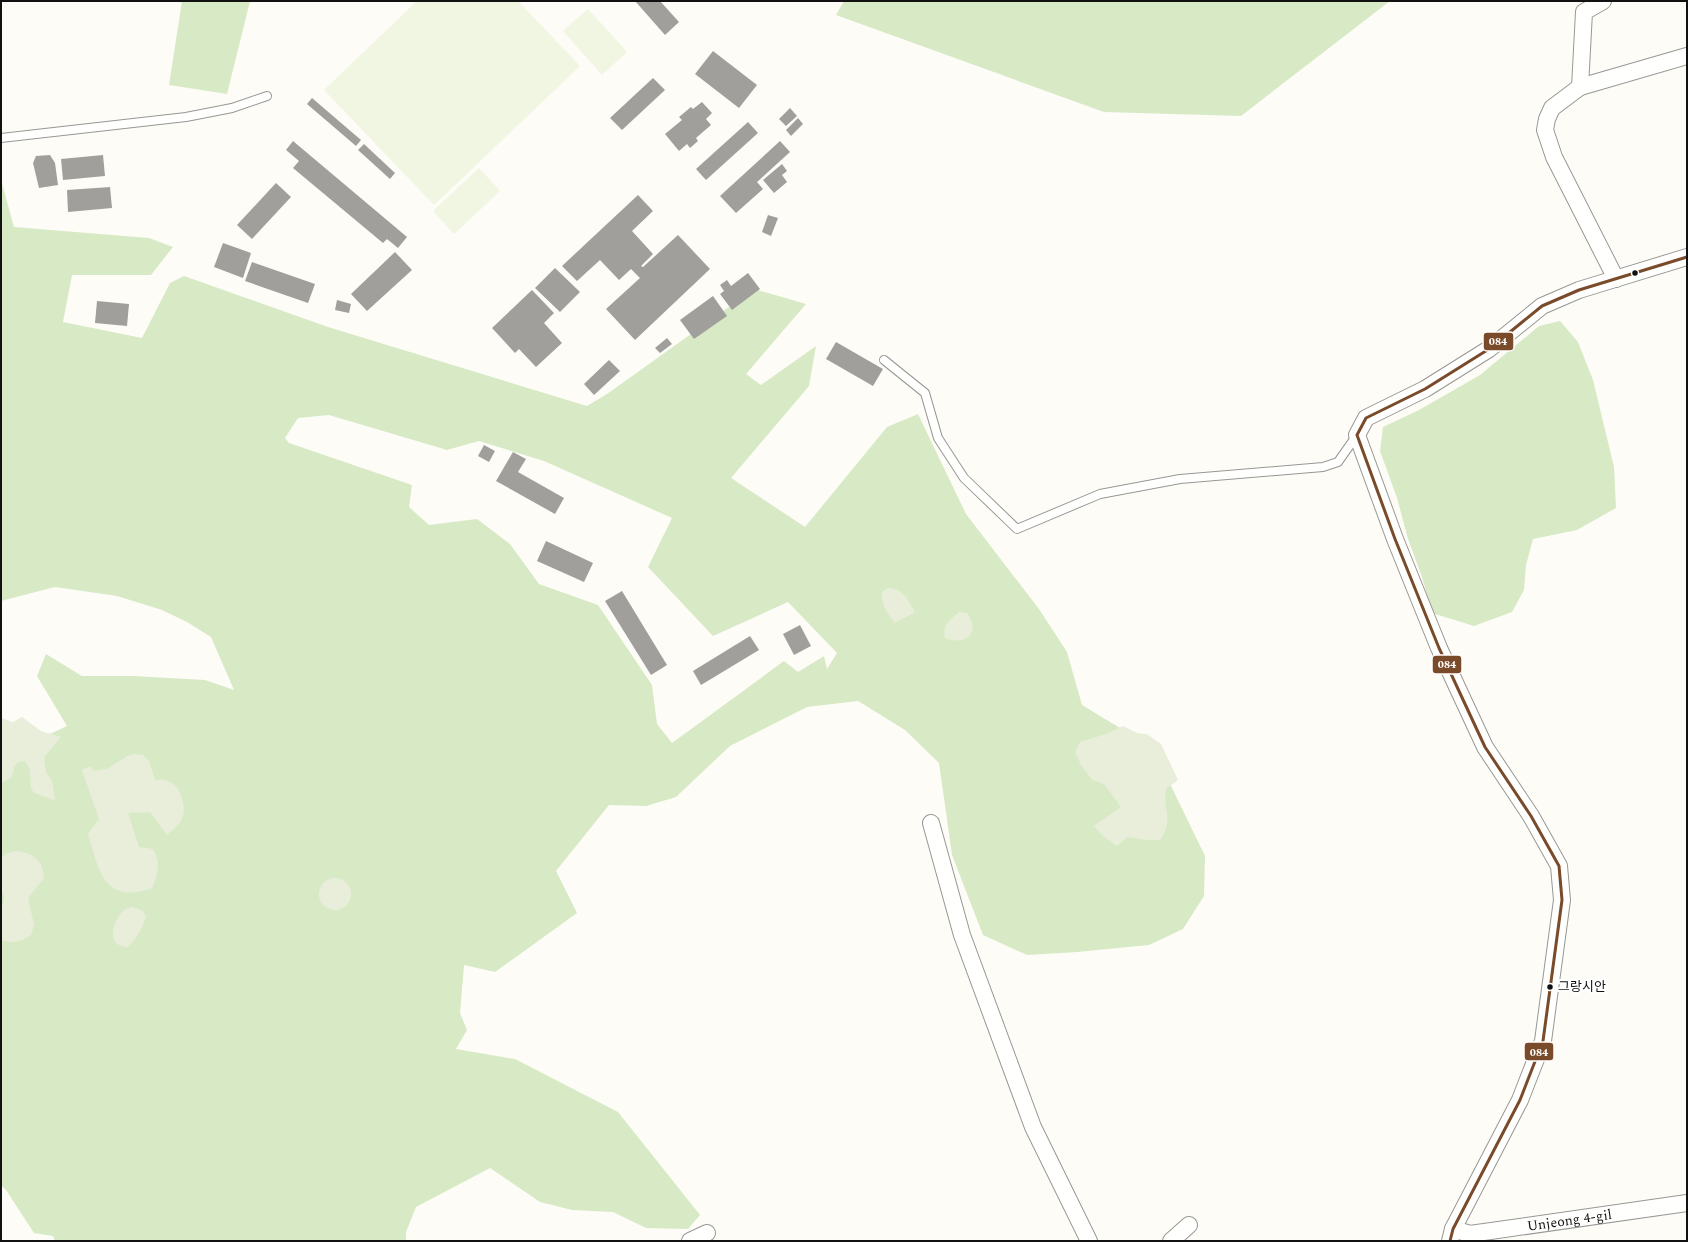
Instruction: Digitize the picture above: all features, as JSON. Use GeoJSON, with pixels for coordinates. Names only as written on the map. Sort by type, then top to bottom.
{"type":"FeatureCollection","features":[{"type":"Feature","properties":{"kind":"street"},"geometry":{"type":"LineString","coordinates":[[1580,87],[1584,12],[1603,1]]}},
{"type":"Feature","properties":{"kind":"street"},"geometry":{"type":"LineString","coordinates":[[1616,278],[1554,157],[1545,130],[1547,119],[1552,108],[1580,87],[1687,56]]}},
{"type":"Feature","properties":{"kind":"street"},"geometry":{"type":"LineString","coordinates":[[1357,435],[1366,418],[1425,389],[1489,349],[1542,306],[1579,290],[1687,257]]}},
{"type":"Feature","properties":{"kind":"street","name":"Unjeong 4-gil"},"geometry":{"type":"LineString","coordinates":[[1357,435],[1395,539],[1439,648],[1485,748],[1531,816],[1559,866],[1562,900],[1543,1041],[1520,1100],[1452,1235],[1470,1234],[1687,1203]]}},
{"type":"Feature","properties":{"kind":"street"},"geometry":{"type":"LineString","coordinates":[[931,823],[962,935],[1031,1120],[1089,1241]]}},
{"type":"Feature","properties":{"kind":"street"},"geometry":{"type":"LineString","coordinates":[[1171,1241],[1189,1225]]}},
{"type":"Feature","properties":{"kind":"street"},"geometry":{"type":"LineString","coordinates":[[690,1241],[707,1233]]}},
{"type":"Feature","properties":{"kind":"lane"},"geometry":{"type":"LineString","coordinates":[[1,138],[186,117],[232,108],[267,96]]}},
{"type":"Feature","properties":{"kind":"lane"},"geometry":{"type":"LineString","coordinates":[[884,360],[925,393],[938,438],[964,478],[1017,529],[1100,494],[1180,479],[1323,467],[1338,462],[1357,435]]}},
{"type":"Feature","properties":{"kind":"green space"},"geometry":{"type":"Polygon","coordinates":[[[182,1],[250,1],[227,94],[169,85],[182,1]]]}},
{"type":"Feature","properties":{"kind":"green space"},"geometry":{"type":"Polygon","coordinates":[[[417,1],[518,1],[580,66],[434,205],[324,90],[417,1]]]}},
{"type":"Feature","properties":{"kind":"green space"},"geometry":{"type":"Polygon","coordinates":[[[844,1],[1390,1],[1241,116],[1104,112],[836,15],[844,1]]]}},
{"type":"Feature","properties":{"kind":"green space"},"geometry":{"type":"Polygon","coordinates":[[[588,9],[627,52],[602,75],[563,31],[588,9]]]}},
{"type":"Feature","properties":{"kind":"green space"},"geometry":{"type":"Polygon","coordinates":[[[479,168],[500,191],[454,234],[433,211],[479,168]]]}},
{"type":"Feature","properties":{"kind":"green space"},"geometry":{"type":"Polygon","coordinates":[[[1,180],[14,227],[149,238],[173,247],[151,275],[72,275],[63,322],[142,338],[170,283],[184,276],[328,327],[587,406],[607,394],[754,289],[806,304],[746,374],[761,385],[816,346],[809,386],[731,478],[805,527],[887,427],[918,414],[966,514],[1039,609],[1067,652],[1082,705],[1130,734],[1155,753],[1205,856],[1204,896],[1183,929],[1149,945],[1027,955],[983,935],[952,855],[939,763],[905,730],[858,701],[807,707],[730,746],[676,797],[646,806],[609,805],[556,871],[577,913],[495,972],[464,965],[460,1013],[467,1030],[456,1049],[515,1059],[618,1112],[700,1215],[688,1229],[646,1228],[613,1212],[572,1210],[540,1202],[490,1168],[416,1207],[406,1232],[406,1241],[55,1241],[53,1236],[34,1233],[6,1190],[1,1185],[1,741],[12,752],[67,726],[37,676],[46,654],[82,676],[133,676],[205,680],[234,690],[211,637],[187,622],[162,610],[117,596],[55,587],[1,601],[1,180]],[[329,415],[298,418],[285,438],[289,443],[412,485],[409,507],[429,525],[477,519],[510,544],[539,584],[598,605],[652,685],[657,724],[672,743],[784,661],[798,672],[824,656],[827,669],[837,653],[788,602],[713,636],[648,567],[672,518],[544,461],[479,441],[447,450],[329,415]]]}},
{"type":"Feature","properties":{"kind":"green space"},"geometry":{"type":"Polygon","coordinates":[[[1560,321],[1578,342],[1593,380],[1614,467],[1616,508],[1577,530],[1533,539],[1526,565],[1524,590],[1512,612],[1474,626],[1432,613],[1422,577],[1408,539],[1397,498],[1380,451],[1383,427],[1419,410],[1480,375],[1539,326],[1560,321]]]}},
{"type":"Feature","properties":{"kind":"green space"},"geometry":{"type":"Polygon","coordinates":[[[888,588],[898,590],[907,599],[915,612],[895,623],[885,608],[882,600],[882,592],[888,588]]]}},
{"type":"Feature","properties":{"kind":"green space"},"geometry":{"type":"Polygon","coordinates":[[[959,612],[967,613],[971,620],[972,632],[965,639],[953,640],[945,638],[944,633],[946,626],[959,612]]]}},
{"type":"Feature","properties":{"kind":"green space"},"geometry":{"type":"Polygon","coordinates":[[[22,717],[41,731],[61,737],[44,757],[46,772],[52,781],[55,800],[34,793],[31,788],[30,770],[25,761],[18,762],[14,767],[12,777],[1,783],[1,718],[13,722],[22,717]]]}},
{"type":"Feature","properties":{"kind":"green space"},"geometry":{"type":"Polygon","coordinates":[[[1123,726],[1137,733],[1147,734],[1161,744],[1178,780],[1166,789],[1165,803],[1167,826],[1160,840],[1127,837],[1117,846],[1103,836],[1094,826],[1121,807],[1104,784],[1092,780],[1081,765],[1075,752],[1080,742],[1106,734],[1123,726]]]}},
{"type":"Feature","properties":{"kind":"green space"},"geometry":{"type":"Polygon","coordinates":[[[133,754],[143,755],[149,761],[155,780],[166,780],[176,787],[182,797],[184,808],[182,819],[167,835],[150,812],[128,813],[139,847],[153,849],[156,854],[158,868],[152,888],[136,892],[123,892],[113,888],[106,881],[96,860],[88,834],[99,819],[82,770],[91,766],[93,771],[107,769],[133,754]]]}},
{"type":"Feature","properties":{"kind":"green space"},"geometry":{"type":"Polygon","coordinates":[[[16,851],[27,853],[36,858],[43,871],[44,878],[28,898],[34,925],[31,935],[20,941],[9,942],[1,940],[1,905],[3,904],[4,896],[1,890],[1,858],[5,854],[16,851]]]}},
{"type":"Feature","properties":{"kind":"green space"},"geometry":{"type":"Polygon","coordinates":[[[332,878],[338,878],[348,885],[351,894],[350,900],[344,907],[338,910],[332,910],[322,903],[319,897],[319,891],[326,881],[332,878]]]}},
{"type":"Feature","properties":{"kind":"green space"},"geometry":{"type":"Polygon","coordinates":[[[133,907],[143,911],[146,917],[139,933],[131,944],[128,947],[121,946],[116,943],[114,939],[114,928],[118,917],[123,911],[133,907]]]}},
{"type":"Feature","properties":{"kind":"building"},"geometry":{"type":"Polygon","coordinates":[[[635,1],[660,1],[679,22],[665,35],[635,1]]]}},
{"type":"Feature","properties":{"kind":"building"},"geometry":{"type":"Polygon","coordinates":[[[713,51],[757,85],[739,108],[695,74],[713,51]]]}},
{"type":"Feature","properties":{"kind":"building"},"geometry":{"type":"Polygon","coordinates":[[[653,78],[665,90],[622,130],[610,118],[653,78]]]}},
{"type":"Feature","properties":{"kind":"building"},"geometry":{"type":"Polygon","coordinates":[[[312,98],[361,140],[356,146],[307,104],[312,98]]]}},
{"type":"Feature","properties":{"kind":"building"},"geometry":{"type":"Polygon","coordinates":[[[702,102],[712,113],[706,119],[711,125],[696,138],[698,141],[690,148],[687,144],[679,151],[665,134],[682,120],[679,117],[691,107],[693,109],[702,102]]]}},
{"type":"Feature","properties":{"kind":"building"},"geometry":{"type":"Polygon","coordinates":[[[790,108],[797,116],[786,126],[779,119],[790,108]]]}},
{"type":"Feature","properties":{"kind":"building"},"geometry":{"type":"Polygon","coordinates":[[[798,118],[803,124],[791,136],[786,130],[798,118]]]}},
{"type":"Feature","properties":{"kind":"building"},"geometry":{"type":"Polygon","coordinates":[[[748,122],[758,133],[706,180],[696,169],[748,122]]]}},
{"type":"Feature","properties":{"kind":"building"},"geometry":{"type":"Polygon","coordinates":[[[293,141],[407,237],[398,248],[387,239],[383,243],[293,168],[299,161],[286,150],[293,141]]]}},
{"type":"Feature","properties":{"kind":"building"},"geometry":{"type":"Polygon","coordinates":[[[780,141],[790,152],[757,182],[763,189],[736,213],[720,196],[780,141]]]}},
{"type":"Feature","properties":{"kind":"building"},"geometry":{"type":"Polygon","coordinates":[[[364,144],[395,173],[390,179],[358,150],[364,144]]]}},
{"type":"Feature","properties":{"kind":"building"},"geometry":{"type":"Polygon","coordinates":[[[50,155],[55,163],[58,185],[39,188],[33,163],[36,156],[50,155]]]}},
{"type":"Feature","properties":{"kind":"building"},"geometry":{"type":"Polygon","coordinates":[[[103,155],[105,176],[63,180],[61,159],[103,155]]]}},
{"type":"Feature","properties":{"kind":"building"},"geometry":{"type":"Polygon","coordinates":[[[782,164],[787,171],[782,175],[787,182],[774,193],[763,180],[782,164]]]}},
{"type":"Feature","properties":{"kind":"building"},"geometry":{"type":"Polygon","coordinates":[[[276,183],[291,197],[252,239],[237,225],[276,183]]]}},
{"type":"Feature","properties":{"kind":"building"},"geometry":{"type":"Polygon","coordinates":[[[110,187],[112,208],[68,212],[67,190],[110,187]]]}},
{"type":"Feature","properties":{"kind":"building"},"geometry":{"type":"Polygon","coordinates":[[[638,195],[653,211],[632,231],[653,254],[641,266],[643,267],[678,235],[710,269],[635,340],[606,309],[640,278],[631,269],[619,280],[600,260],[577,281],[562,266],[638,195]]]}},
{"type":"Feature","properties":{"kind":"building"},"geometry":{"type":"Polygon","coordinates":[[[768,215],[778,218],[771,236],[762,232],[768,215]]]}},
{"type":"Feature","properties":{"kind":"building"},"geometry":{"type":"Polygon","coordinates":[[[223,243],[251,253],[243,278],[214,267],[223,243]]]}},
{"type":"Feature","properties":{"kind":"building"},"geometry":{"type":"Polygon","coordinates":[[[395,252],[412,270],[367,311],[351,294],[395,252]]]}},
{"type":"Feature","properties":{"kind":"building"},"geometry":{"type":"Polygon","coordinates":[[[252,262],[315,284],[308,303],[245,281],[252,262]]]}},
{"type":"Feature","properties":{"kind":"building"},"geometry":{"type":"Polygon","coordinates":[[[555,268],[580,292],[560,312],[535,288],[555,268]]]}},
{"type":"Feature","properties":{"kind":"building"},"geometry":{"type":"Polygon","coordinates":[[[748,273],[760,289],[732,310],[720,294],[724,291],[720,285],[727,280],[731,286],[748,273]]]}},
{"type":"Feature","properties":{"kind":"building"},"geometry":{"type":"Polygon","coordinates":[[[532,290],[554,313],[544,323],[562,343],[536,367],[519,349],[515,353],[492,328],[532,290]]]}},
{"type":"Feature","properties":{"kind":"building"},"geometry":{"type":"Polygon","coordinates":[[[713,296],[727,316],[694,339],[680,320],[713,296]]]}},
{"type":"Feature","properties":{"kind":"building"},"geometry":{"type":"Polygon","coordinates":[[[337,300],[351,304],[349,313],[335,310],[337,300]]]}},
{"type":"Feature","properties":{"kind":"building"},"geometry":{"type":"Polygon","coordinates":[[[97,301],[129,304],[127,326],[95,323],[97,301]]]}},
{"type":"Feature","properties":{"kind":"building"},"geometry":{"type":"Polygon","coordinates":[[[667,338],[672,344],[660,353],[655,348],[667,338]]]}},
{"type":"Feature","properties":{"kind":"building"},"geometry":{"type":"Polygon","coordinates":[[[836,342],[883,369],[873,386],[826,359],[836,342]]]}},
{"type":"Feature","properties":{"kind":"building"},"geometry":{"type":"Polygon","coordinates":[[[609,360],[620,371],[594,395],[584,384],[609,360]]]}},
{"type":"Feature","properties":{"kind":"building"},"geometry":{"type":"Polygon","coordinates":[[[484,445],[495,451],[489,462],[478,456],[484,445]]]}},
{"type":"Feature","properties":{"kind":"building"},"geometry":{"type":"Polygon","coordinates":[[[513,452],[526,459],[518,472],[564,498],[555,514],[496,481],[513,452]]]}},
{"type":"Feature","properties":{"kind":"building"},"geometry":{"type":"Polygon","coordinates":[[[546,541],[593,563],[584,582],[537,561],[546,541]]]}},
{"type":"Feature","properties":{"kind":"building"},"geometry":{"type":"Polygon","coordinates":[[[622,591],[667,665],[651,675],[605,601],[622,591]]]}},
{"type":"Feature","properties":{"kind":"building"},"geometry":{"type":"Polygon","coordinates":[[[800,625],[811,646],[794,655],[783,634],[800,625]]]}},
{"type":"Feature","properties":{"kind":"building"},"geometry":{"type":"Polygon","coordinates":[[[750,636],[759,650],[701,685],[693,671],[750,636]]]}},
{"type":"Feature","properties":{"kind":"transit line","name":"084"},"geometry":{"type":"LineString","coordinates":[[1450,1241],[1453,1229],[1520,1100],[1543,1041],[1562,900],[1559,866],[1531,816],[1485,747],[1439,648],[1395,539],[1357,435],[1366,418],[1425,389],[1489,349],[1542,306],[1579,290],[1687,257]]}},
{"type":"Feature","properties":{"kind":"place","name":"그랑시안"},"geometry":{"type":"Point","coordinates":[1550,987]}}]}
